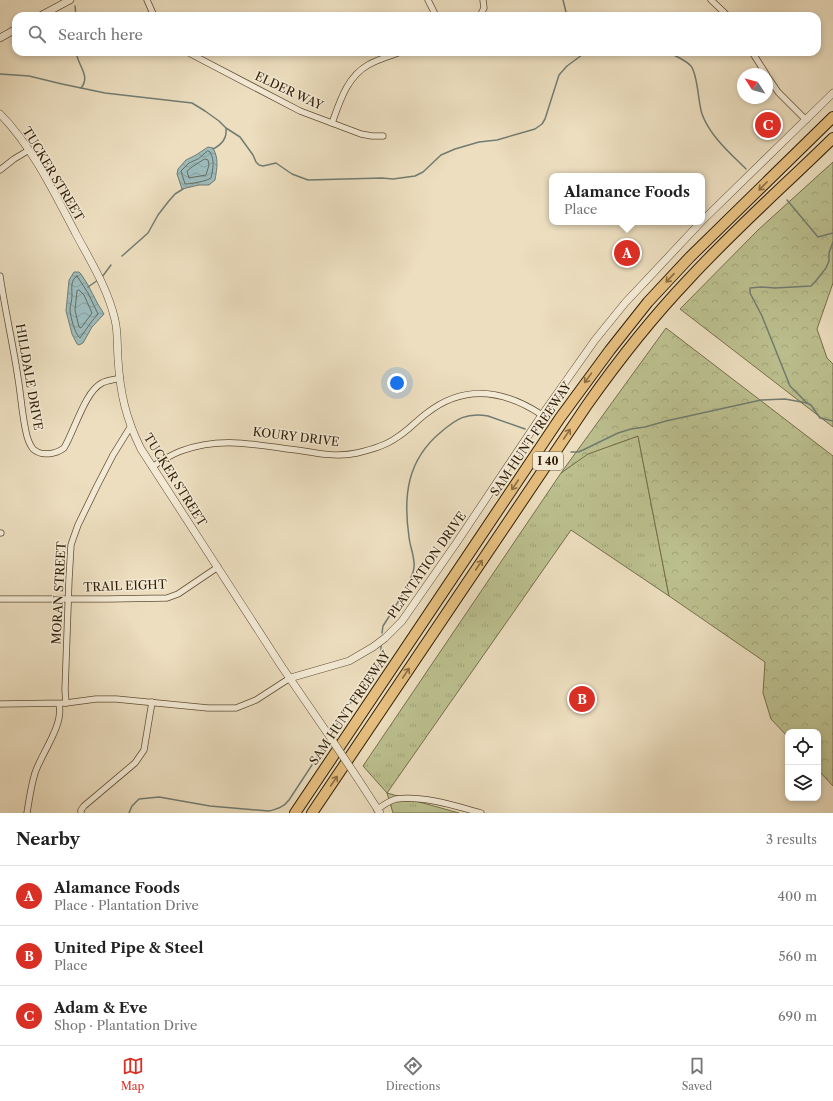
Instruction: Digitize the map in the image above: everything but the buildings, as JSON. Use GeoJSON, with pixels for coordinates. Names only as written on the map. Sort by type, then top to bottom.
{"type":"FeatureCollection","features":[{"type":"Feature","properties":{"kind":"highway","name":"SAM HUNT FREEWAY"},"geometry":{"type":"LineString","coordinates":[[295,813],[560,418],[606,355],[648,302],[680,267],[833,116]]}},
{"type":"Feature","properties":{"kind":"highway","name":"I 40"},"geometry":{"type":"LineString","coordinates":[[312,813],[560,443],[625,353],[688,279],[831,140]]}},
{"type":"Feature","properties":{"kind":"street"},"geometry":{"type":"LineString","coordinates":[[48,12],[70,0]]}},
{"type":"Feature","properties":{"kind":"street"},"geometry":{"type":"LineString","coordinates":[[147,0],[152,12]]}},
{"type":"Feature","properties":{"kind":"street"},"geometry":{"type":"LineString","coordinates":[[428,0],[434,12]]}},
{"type":"Feature","properties":{"kind":"street"},"geometry":{"type":"LineString","coordinates":[[482,12],[484,8],[483,0]]}},
{"type":"Feature","properties":{"kind":"street"},"geometry":{"type":"LineString","coordinates":[[711,0],[724,12]]}},
{"type":"Feature","properties":{"kind":"street"},"geometry":{"type":"LineString","coordinates":[[0,38],[12,31]]}},
{"type":"Feature","properties":{"kind":"street","name":"ELDER WAY"},"geometry":{"type":"LineString","coordinates":[[195,56],[300,111],[332,123],[345,90],[357,74],[371,63],[390,56]]}},
{"type":"Feature","properties":{"kind":"street"},"geometry":{"type":"LineString","coordinates":[[754,56],[762,68]]}},
{"type":"Feature","properties":{"kind":"street"},"geometry":{"type":"LineString","coordinates":[[773,85],[778,92],[806,120]]}},
{"type":"Feature","properties":{"kind":"street","name":"PLANTATION DRIVE"},"geometry":{"type":"LineString","coordinates":[[705,219],[833,93]]}},
{"type":"Feature","properties":{"kind":"street","name":"TUCKER STREET"},"geometry":{"type":"LineString","coordinates":[[0,114],[14,129],[28,150],[72,225],[109,297],[115,321],[123,402],[141,449],[378,811]]}},
{"type":"Feature","properties":{"kind":"street"},"geometry":{"type":"LineString","coordinates":[[332,123],[361,134],[383,136]]}},
{"type":"Feature","properties":{"kind":"street"},"geometry":{"type":"LineString","coordinates":[[0,170],[28,150]]}},
{"type":"Feature","properties":{"kind":"street","name":"PLANTATION DRIVE"},"geometry":{"type":"LineString","coordinates":[[0,704],[60,704],[96,699],[116,699],[208,708],[236,708],[256,700],[290,678],[348,661],[373,647],[394,630],[419,598],[542,415],[595,340],[625,303],[699,225]]}},
{"type":"Feature","properties":{"kind":"street","name":"HILLDALE DRIVE"},"geometry":{"type":"LineString","coordinates":[[0,276],[19,383],[26,433],[33,448],[38,452],[45,454],[53,454],[58,452],[67,443],[89,396],[96,387],[107,381],[120,378]]}},
{"type":"Feature","properties":{"kind":"street","name":"KOURY DRIVE"},"geometry":{"type":"LineString","coordinates":[[152,467],[180,451],[194,446],[218,442],[241,442],[327,454],[355,454],[372,450],[395,439],[426,414],[451,399],[477,394],[496,395],[517,400],[542,415]]}},
{"type":"Feature","properties":{"kind":"street","name":"MORAN STREET"},"geometry":{"type":"LineString","coordinates":[[66,703],[71,545],[74,533],[113,455],[131,426]]}},
{"type":"Feature","properties":{"kind":"street","name":"TRAIL EIGHT"},"geometry":{"type":"LineString","coordinates":[[0,599],[69,600],[167,598],[178,594],[218,567]]}},
{"type":"Feature","properties":{"kind":"street"},"geometry":{"type":"LineString","coordinates":[[82,813],[81,810],[84,806],[135,763],[144,750],[152,702]]}},
{"type":"Feature","properties":{"kind":"street"},"geometry":{"type":"LineString","coordinates":[[28,813],[32,783],[41,759],[53,736],[61,711],[60,704]]}},
{"type":"Feature","properties":{"kind":"street"},"geometry":{"type":"LineString","coordinates":[[378,811],[387,803],[396,799],[416,799],[440,802],[481,813]]}},
{"type":"Feature","properties":{"kind":"green space"},"geometry":{"type":"Polygon","coordinates":[[[833,162],[833,283],[817,329],[827,358],[833,364],[833,427],[680,309],[758,230],[833,162]]]}},
{"type":"Feature","properties":{"kind":"green space"},"geometry":{"type":"Polygon","coordinates":[[[666,328],[833,456],[833,786],[821,773],[821,729],[785,729],[785,734],[771,719],[763,693],[765,662],[669,596],[638,436],[588,454],[561,473],[666,328]]]}},
{"type":"Feature","properties":{"kind":"green space"},"geometry":{"type":"Polygon","coordinates":[[[638,436],[669,596],[571,530],[387,793],[363,766],[561,473],[587,454],[638,436]]]}},
{"type":"Feature","properties":{"kind":"green space"},"geometry":{"type":"Polygon","coordinates":[[[387,793],[459,813],[393,813],[387,793]]]}},
{"type":"Feature","properties":{"kind":"water"},"geometry":{"type":"Polygon","coordinates":[[[208,147],[213,148],[217,160],[215,180],[209,185],[199,185],[182,189],[177,174],[178,169],[186,160],[208,147]]]}},
{"type":"Feature","properties":{"kind":"water"},"geometry":{"type":"Polygon","coordinates":[[[74,272],[79,272],[81,274],[104,314],[92,327],[83,343],[79,345],[72,334],[66,311],[69,280],[74,272]]]}},
{"type":"Feature","properties":{"kind":"waterway"},"geometry":{"type":"LineString","coordinates":[[563,0],[566,12]]}},
{"type":"Feature","properties":{"kind":"waterway"},"geometry":{"type":"LineString","coordinates":[[75,6],[76,12]]}},
{"type":"Feature","properties":{"kind":"waterway"},"geometry":{"type":"LineString","coordinates":[[77,56],[85,79],[81,88]]}},
{"type":"Feature","properties":{"kind":"waterway"},"geometry":{"type":"LineString","coordinates":[[0,74],[29,76],[105,93],[192,103],[240,137],[259,165],[263,166],[276,163],[292,174],[308,180],[393,179],[415,176],[423,172],[441,155],[455,149],[479,142],[497,140],[535,129],[542,124],[545,119],[559,75],[567,66],[581,56]]}},
{"type":"Feature","properties":{"kind":"waterway"},"geometry":{"type":"LineString","coordinates":[[676,56],[689,64],[693,70],[697,82],[702,114],[710,130],[721,144],[746,169]]}},
{"type":"Feature","properties":{"kind":"waterway"},"geometry":{"type":"LineString","coordinates":[[213,149],[223,141],[226,135],[226,129]]}},
{"type":"Feature","properties":{"kind":"waterway"},"geometry":{"type":"LineString","coordinates":[[122,256],[148,233],[158,215],[168,202],[175,194],[183,189]]}},
{"type":"Feature","properties":{"kind":"waterway"},"geometry":{"type":"LineString","coordinates":[[787,200],[818,237],[833,233]]}},
{"type":"Feature","properties":{"kind":"waterway"},"geometry":{"type":"LineString","coordinates":[[833,242],[826,268],[811,286],[750,288],[750,293],[762,316],[790,386],[807,403],[811,405],[820,418],[833,421]]}},
{"type":"Feature","properties":{"kind":"waterway"},"geometry":{"type":"LineString","coordinates":[[102,277],[111,265]]}},
{"type":"Feature","properties":{"kind":"waterway"},"geometry":{"type":"LineString","coordinates":[[88,287],[98,280]]}},
{"type":"Feature","properties":{"kind":"waterway"},"geometry":{"type":"LineString","coordinates":[[571,452],[578,452],[618,433],[631,429],[761,400],[785,399],[807,403]]}},
{"type":"Feature","properties":{"kind":"waterway"},"geometry":{"type":"LineString","coordinates":[[382,633],[383,626],[401,597],[413,573],[414,560],[407,522],[407,507],[410,480],[414,467],[421,454],[446,427],[457,420],[468,416],[488,416],[525,429]]}},
{"type":"Feature","properties":{"kind":"waterway"},"geometry":{"type":"LineString","coordinates":[[331,736],[344,710],[359,694],[381,662],[381,646]]}},
{"type":"Feature","properties":{"kind":"waterway"},"geometry":{"type":"LineString","coordinates":[[129,813],[132,806],[139,799],[159,797],[210,806],[269,811],[278,808],[283,806],[289,800],[329,739]]}},
{"type":"Feature","properties":{"kind":"place","name":"Adam & Eve"},"geometry":{"type":"Point","coordinates":[768,125]}},
{"type":"Feature","properties":{"kind":"place","name":"Alamance Foods"},"geometry":{"type":"Point","coordinates":[627,253]}},
{"type":"Feature","properties":{"kind":"place","name":"United Pipe & Steel"},"geometry":{"type":"Point","coordinates":[582,699]}}]}
